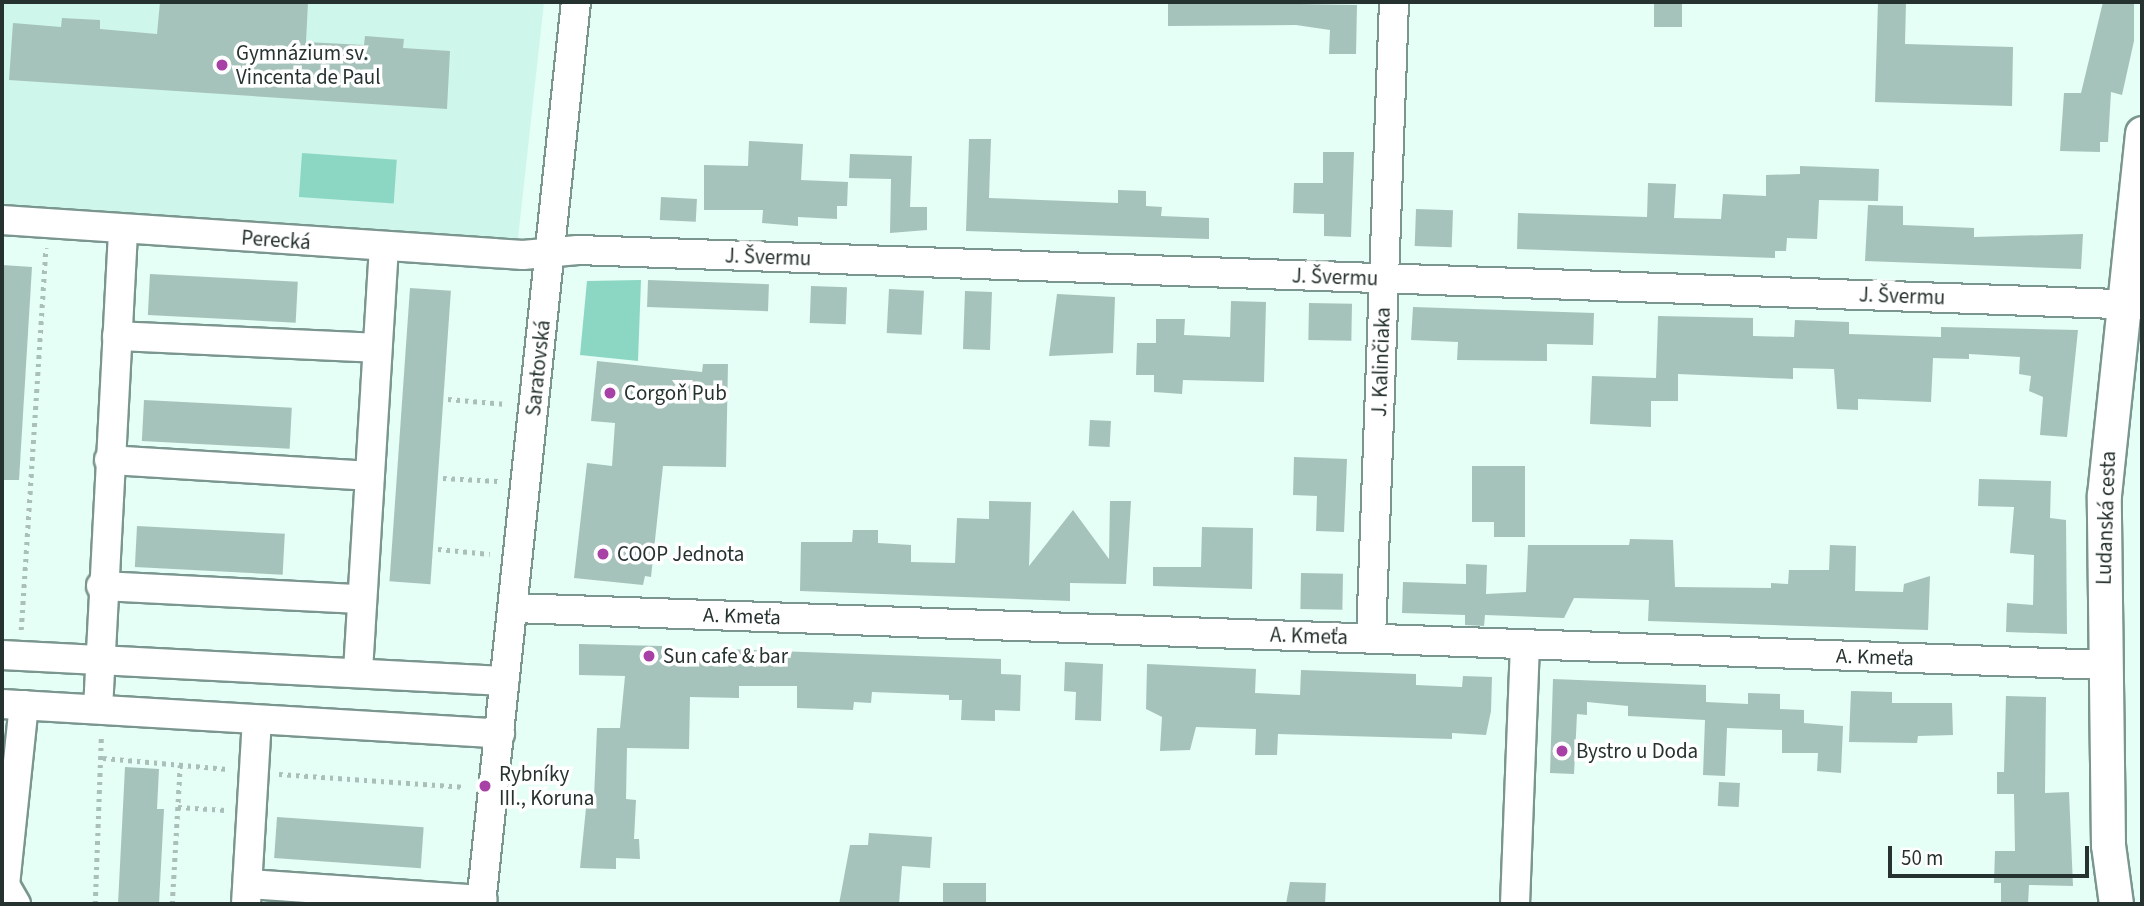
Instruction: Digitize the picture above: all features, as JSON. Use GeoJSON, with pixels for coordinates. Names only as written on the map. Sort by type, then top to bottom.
{"type":"FeatureCollection","features":[{"type":"Feature","properties":{"kind":"street","name":"Saratovská"},"geometry":{"type":"LineString","coordinates":[[257,721],[247,894],[481,902],[576,2]]}},
{"type":"Feature","properties":{"kind":"street","name":"J. Kalinčiaka"},"geometry":{"type":"LineString","coordinates":[[1371,638],[1394,2]]}},
{"type":"Feature","properties":{"kind":"street","name":"Ludanská cesta"},"geometry":{"type":"LineString","coordinates":[[2116,904],[2108,845],[2104,495],[2131,305],[2142,133]]}},
{"type":"Feature","properties":{"kind":"street","name":"Perecká"},"geometry":{"type":"LineString","coordinates":[[2,220],[384,247],[550,254]]}},
{"type":"Feature","properties":{"kind":"street"},"geometry":{"type":"LineString","coordinates":[[98,709],[101,586],[123,230]]}},
{"type":"Feature","properties":{"kind":"street"},"geometry":{"type":"LineString","coordinates":[[358,671],[384,247]]}},
{"type":"Feature","properties":{"kind":"street","name":"J. Švermu"},"geometry":{"type":"LineString","coordinates":[[550,254],[579,250],[2131,305]]}},
{"type":"Feature","properties":{"kind":"street"},"geometry":{"type":"LineString","coordinates":[[117,335],[377,348]]}},
{"type":"Feature","properties":{"kind":"street"},"geometry":{"type":"LineString","coordinates":[[109,460],[370,475]]}},
{"type":"Feature","properties":{"kind":"street"},"geometry":{"type":"LineString","coordinates":[[101,586],[362,599]]}},
{"type":"Feature","properties":{"kind":"street","name":"A. Kmeťa"},"geometry":{"type":"LineString","coordinates":[[514,608],[2104,665]]}},
{"type":"Feature","properties":{"kind":"street"},"geometry":{"type":"LineString","coordinates":[[1515,904],[1525,644]]}},
{"type":"Feature","properties":{"kind":"street"},"geometry":{"type":"LineString","coordinates":[[10,655],[358,671],[504,681]]}},
{"type":"Feature","properties":{"kind":"street"},"geometry":{"type":"LineString","coordinates":[[16,904],[5,885],[13,704],[500,734]]}},
{"type":"Feature","properties":{"kind":"path"},"geometry":{"type":"LineString","coordinates":[[10,655],[47,224]]}},
{"type":"Feature","properties":{"kind":"path"},"geometry":{"type":"LineString","coordinates":[[448,399],[507,404]]}},
{"type":"Feature","properties":{"kind":"path"},"geometry":{"type":"LineString","coordinates":[[443,478],[498,481]]}},
{"type":"Feature","properties":{"kind":"path"},"geometry":{"type":"LineString","coordinates":[[439,549],[490,554]]}},
{"type":"Feature","properties":{"kind":"path"},"geometry":{"type":"LineString","coordinates":[[95,904],[103,758],[98,709]]}},
{"type":"Feature","properties":{"kind":"path"},"geometry":{"type":"LineString","coordinates":[[172,904],[180,765]]}},
{"type":"Feature","properties":{"kind":"path"},"geometry":{"type":"LineString","coordinates":[[178,807],[252,811]]}},
{"type":"Feature","properties":{"kind":"shaded area"},"geometry":{"type":"Polygon","coordinates":[[[2,2],[544,2],[517,247],[2,208],[2,2]]]}},
{"type":"Feature","properties":{"kind":"green space"},"geometry":{"type":"Polygon","coordinates":[[[302,153],[397,160],[394,204],[299,197],[302,153]]]}},
{"type":"Feature","properties":{"kind":"green space"},"geometry":{"type":"Polygon","coordinates":[[[641,280],[638,361],[580,355],[587,281],[641,280]]]}},
{"type":"Feature","properties":{"kind":"building"},"geometry":{"type":"Polygon","coordinates":[[[160,2],[308,2],[306,42],[364,45],[365,36],[404,39],[403,48],[450,51],[447,109],[9,80],[13,23],[61,27],[62,18],[100,20],[100,29],[157,34],[160,2]]]}},
{"type":"Feature","properties":{"kind":"building"},"geometry":{"type":"Polygon","coordinates":[[[1168,2],[1357,5],[1356,54],[1329,54],[1330,30],[1296,25],[1168,26],[1168,2]]]}},
{"type":"Feature","properties":{"kind":"building"},"geometry":{"type":"Polygon","coordinates":[[[1654,2],[1682,2],[1682,27],[1654,27],[1654,2]]]}},
{"type":"Feature","properties":{"kind":"building"},"geometry":{"type":"Polygon","coordinates":[[[1878,2],[1906,2],[1905,44],[2013,47],[2012,106],[1875,102],[1878,2]]]}},
{"type":"Feature","properties":{"kind":"building"},"geometry":{"type":"Polygon","coordinates":[[[2103,2],[2134,2],[2134,41],[2122,95],[2111,92],[2108,142],[2100,142],[2100,152],[2060,151],[2064,93],[2081,93],[2103,2]]]}},
{"type":"Feature","properties":{"kind":"building"},"geometry":{"type":"Polygon","coordinates":[[[969,139],[991,139],[989,198],[1118,203],[1118,190],[1146,191],[1146,206],[1162,207],[1161,216],[1209,218],[1209,239],[966,231],[969,139]]]}},
{"type":"Feature","properties":{"kind":"building"},"geometry":{"type":"Polygon","coordinates":[[[749,141],[803,144],[801,180],[848,182],[847,206],[837,206],[837,219],[798,217],[798,226],[762,223],[763,210],[704,210],[704,165],[748,166],[749,141]]]}},
{"type":"Feature","properties":{"kind":"building"},"geometry":{"type":"Polygon","coordinates":[[[1323,152],[1354,152],[1351,237],[1324,236],[1324,214],[1293,213],[1294,183],[1323,183],[1323,152]]]}},
{"type":"Feature","properties":{"kind":"building"},"geometry":{"type":"Polygon","coordinates":[[[850,154],[912,156],[910,207],[927,207],[927,230],[890,233],[891,179],[849,178],[850,154]]]}},
{"type":"Feature","properties":{"kind":"building"},"geometry":{"type":"Polygon","coordinates":[[[1800,166],[1879,169],[1878,201],[1819,200],[1817,239],[1787,238],[1786,251],[1775,251],[1775,258],[1517,249],[1518,213],[1647,217],[1648,183],[1676,184],[1674,218],[1721,219],[1723,194],[1766,196],[1766,175],[1800,174],[1800,166]]]}},
{"type":"Feature","properties":{"kind":"building"},"geometry":{"type":"Polygon","coordinates":[[[661,197],[697,199],[696,222],[660,220],[661,197]]]}},
{"type":"Feature","properties":{"kind":"building"},"geometry":{"type":"Polygon","coordinates":[[[1868,205],[1903,206],[1903,225],[1974,228],[1974,237],[2083,234],[2081,269],[1865,261],[1868,205]]]}},
{"type":"Feature","properties":{"kind":"building"},"geometry":{"type":"Polygon","coordinates":[[[1416,209],[1453,210],[1452,247],[1415,246],[1416,209]]]}},
{"type":"Feature","properties":{"kind":"building"},"geometry":{"type":"Polygon","coordinates":[[[2,265],[32,267],[19,480],[2,480],[2,265]]]}},
{"type":"Feature","properties":{"kind":"building"},"geometry":{"type":"Polygon","coordinates":[[[150,274],[298,282],[296,323],[148,315],[150,274]]]}},
{"type":"Feature","properties":{"kind":"building"},"geometry":{"type":"Polygon","coordinates":[[[648,280],[769,284],[768,311],[647,307],[648,280]]]}},
{"type":"Feature","properties":{"kind":"building"},"geometry":{"type":"Polygon","coordinates":[[[811,286],[847,287],[846,324],[810,323],[811,286]]]}},
{"type":"Feature","properties":{"kind":"building"},"geometry":{"type":"Polygon","coordinates":[[[410,288],[451,291],[430,584],[389,581],[410,288]]]}},
{"type":"Feature","properties":{"kind":"building"},"geometry":{"type":"Polygon","coordinates":[[[889,289],[924,291],[922,335],[887,333],[889,289]]]}},
{"type":"Feature","properties":{"kind":"building"},"geometry":{"type":"Polygon","coordinates":[[[965,291],[992,292],[990,350],[963,349],[965,291]]]}},
{"type":"Feature","properties":{"kind":"building"},"geometry":{"type":"Polygon","coordinates":[[[1057,294],[1115,297],[1113,353],[1049,356],[1057,294]]]}},
{"type":"Feature","properties":{"kind":"building"},"geometry":{"type":"Polygon","coordinates":[[[1231,301],[1266,302],[1264,382],[1183,380],[1182,394],[1154,392],[1154,375],[1136,375],[1137,343],[1156,343],[1156,319],[1185,319],[1184,335],[1230,337],[1231,301]]]}},
{"type":"Feature","properties":{"kind":"building"},"geometry":{"type":"Polygon","coordinates":[[[1309,303],[1352,304],[1351,341],[1308,340],[1309,303]]]}},
{"type":"Feature","properties":{"kind":"building"},"geometry":{"type":"Polygon","coordinates":[[[1413,307],[1594,313],[1593,345],[1547,344],[1547,361],[1457,360],[1458,342],[1411,340],[1413,307]]]}},
{"type":"Feature","properties":{"kind":"building"},"geometry":{"type":"Polygon","coordinates":[[[1658,316],[1753,318],[1753,336],[1794,337],[1795,320],[1849,322],[1849,334],[1941,337],[1941,327],[2078,330],[2067,437],[2040,435],[2043,397],[2029,391],[2031,376],[2019,374],[2020,357],[1969,354],[1969,359],[1933,358],[1931,402],[1858,399],[1858,410],[1837,409],[1834,369],[1793,368],[1793,379],[1678,374],[1678,401],[1651,401],[1651,427],[1590,424],[1592,376],[1656,378],[1658,316]]]}},
{"type":"Feature","properties":{"kind":"building"},"geometry":{"type":"Polygon","coordinates":[[[597,361],[702,372],[703,364],[728,364],[726,467],[663,466],[651,577],[645,576],[643,585],[574,578],[587,463],[612,466],[615,423],[591,421],[597,361]]]}},
{"type":"Feature","properties":{"kind":"building"},"geometry":{"type":"Polygon","coordinates":[[[144,400],[292,408],[290,449],[142,441],[144,400]]]}},
{"type":"Feature","properties":{"kind":"building"},"geometry":{"type":"Polygon","coordinates":[[[1090,420],[1111,421],[1110,447],[1089,446],[1090,420]]]}},
{"type":"Feature","properties":{"kind":"building"},"geometry":{"type":"Polygon","coordinates":[[[1294,457],[1347,459],[1344,532],[1316,531],[1317,496],[1293,495],[1294,457]]]}},
{"type":"Feature","properties":{"kind":"building"},"geometry":{"type":"Polygon","coordinates":[[[1472,466],[1525,466],[1525,537],[1494,537],[1494,522],[1472,522],[1472,466]]]}},
{"type":"Feature","properties":{"kind":"building"},"geometry":{"type":"Polygon","coordinates":[[[1979,479],[2051,481],[2050,518],[2066,520],[2067,634],[2006,632],[2007,603],[2033,605],[2034,555],[2010,553],[2014,507],[1978,506],[1979,479]]]}},
{"type":"Feature","properties":{"kind":"building"},"geometry":{"type":"Polygon","coordinates":[[[989,501],[1031,502],[1029,566],[1073,510],[1109,559],[1110,501],[1131,501],[1126,584],[1070,583],[1070,601],[800,591],[801,542],[852,542],[853,530],[878,530],[878,543],[911,545],[911,562],[955,563],[957,518],[989,519],[989,501]]]}},
{"type":"Feature","properties":{"kind":"building"},"geometry":{"type":"Polygon","coordinates":[[[137,526],[285,534],[283,575],[135,567],[137,526]]]}},
{"type":"Feature","properties":{"kind":"building"},"geometry":{"type":"Polygon","coordinates":[[[1202,527],[1253,528],[1252,589],[1153,586],[1153,567],[1201,567],[1202,527]]]}},
{"type":"Feature","properties":{"kind":"building"},"geometry":{"type":"Polygon","coordinates":[[[1630,539],[1673,540],[1675,587],[1771,588],[1771,583],[1788,584],[1789,570],[1829,570],[1830,545],[1856,546],[1855,591],[1903,592],[1904,584],[1930,576],[1928,630],[1648,621],[1649,600],[1574,598],[1564,618],[1485,615],[1484,626],[1465,625],[1465,615],[1402,613],[1403,582],[1466,584],[1466,564],[1487,565],[1486,594],[1526,592],[1528,545],[1629,545],[1630,539]]]}},
{"type":"Feature","properties":{"kind":"building"},"geometry":{"type":"Polygon","coordinates":[[[1301,573],[1343,574],[1342,610],[1300,609],[1301,573]]]}},
{"type":"Feature","properties":{"kind":"building"},"geometry":{"type":"Polygon","coordinates":[[[579,644],[662,646],[662,657],[721,659],[721,649],[1001,659],[1001,674],[1021,675],[1020,711],[995,710],[995,721],[961,720],[962,700],[949,700],[949,695],[872,692],[871,703],[854,702],[853,710],[797,708],[797,686],[739,686],[739,698],[690,697],[689,749],[627,748],[626,799],[636,800],[634,839],[639,839],[640,859],[616,858],[616,869],[580,868],[587,798],[594,798],[597,728],[620,728],[625,676],[579,675],[579,644]]]}},
{"type":"Feature","properties":{"kind":"building"},"geometry":{"type":"Polygon","coordinates":[[[1065,662],[1103,664],[1101,721],[1075,720],[1076,692],[1064,691],[1065,662]]]}},
{"type":"Feature","properties":{"kind":"building"},"geometry":{"type":"Polygon","coordinates":[[[1147,664],[1256,669],[1255,693],[1300,695],[1301,670],[1416,674],[1416,685],[1462,687],[1463,676],[1492,677],[1491,711],[1486,735],[1452,733],[1452,739],[1278,734],[1277,755],[1255,755],[1256,729],[1196,727],[1190,750],[1160,751],[1162,717],[1146,709],[1147,664]]]}},
{"type":"Feature","properties":{"kind":"building"},"geometry":{"type":"Polygon","coordinates":[[[1553,679],[1706,685],[1706,702],[1748,704],[1748,693],[1780,694],[1780,709],[1804,710],[1804,723],[1843,726],[1841,773],[1817,771],[1818,753],[1782,753],[1782,730],[1727,728],[1725,776],[1703,775],[1705,720],[1628,716],[1628,706],[1587,702],[1587,715],[1577,714],[1574,774],[1550,773],[1553,679]]]}},
{"type":"Feature","properties":{"kind":"building"},"geometry":{"type":"Polygon","coordinates":[[[1851,691],[1892,692],[1892,703],[1952,703],[1953,735],[1918,736],[1917,743],[1849,742],[1851,691]]]}},
{"type":"Feature","properties":{"kind":"building"},"geometry":{"type":"Polygon","coordinates":[[[2006,696],[2046,697],[2045,793],[2069,792],[2073,886],[2029,885],[2028,904],[2001,904],[2001,883],[1994,883],[1995,851],[2015,851],[2014,794],[1997,794],[1997,772],[2004,772],[2006,696]]]}},
{"type":"Feature","properties":{"kind":"building"},"geometry":{"type":"Polygon","coordinates":[[[125,767],[159,769],[157,809],[164,809],[159,904],[118,904],[125,767]]]}},
{"type":"Feature","properties":{"kind":"building"},"geometry":{"type":"Polygon","coordinates":[[[1719,782],[1740,783],[1739,807],[1718,806],[1719,782]]]}},
{"type":"Feature","properties":{"kind":"building"},"geometry":{"type":"Polygon","coordinates":[[[277,817],[424,827],[421,868],[274,858],[277,817]]]}},
{"type":"Feature","properties":{"kind":"building"},"geometry":{"type":"Polygon","coordinates":[[[869,833],[932,837],[930,868],[902,866],[899,904],[839,904],[850,845],[868,845],[869,833]]]}},
{"type":"Feature","properties":{"kind":"building"},"geometry":{"type":"Polygon","coordinates":[[[1290,882],[1326,883],[1325,904],[1286,904],[1290,882]]]}},
{"type":"Feature","properties":{"kind":"building"},"geometry":{"type":"Polygon","coordinates":[[[943,883],[986,883],[986,904],[943,904],[943,883]]]}},
{"type":"Feature","properties":{"kind":"place","name":"Gymnázium sv. Vincenta de Paul"},"geometry":{"type":"Point","coordinates":[222,65]}},
{"type":"Feature","properties":{"kind":"place","name":"Corgoň Pub"},"geometry":{"type":"Point","coordinates":[610,393]}},
{"type":"Feature","properties":{"kind":"place","name":"COOP Jednota"},"geometry":{"type":"Point","coordinates":[603,554]}},
{"type":"Feature","properties":{"kind":"place","name":"Sun cafe & bar"},"geometry":{"type":"Point","coordinates":[649,656]}},
{"type":"Feature","properties":{"kind":"place","name":"Bystro u Doda"},"geometry":{"type":"Point","coordinates":[1562,751]}},
{"type":"Feature","properties":{"kind":"place","name":"Rybníky III., Koruna"},"geometry":{"type":"Point","coordinates":[485,786]}}]}
